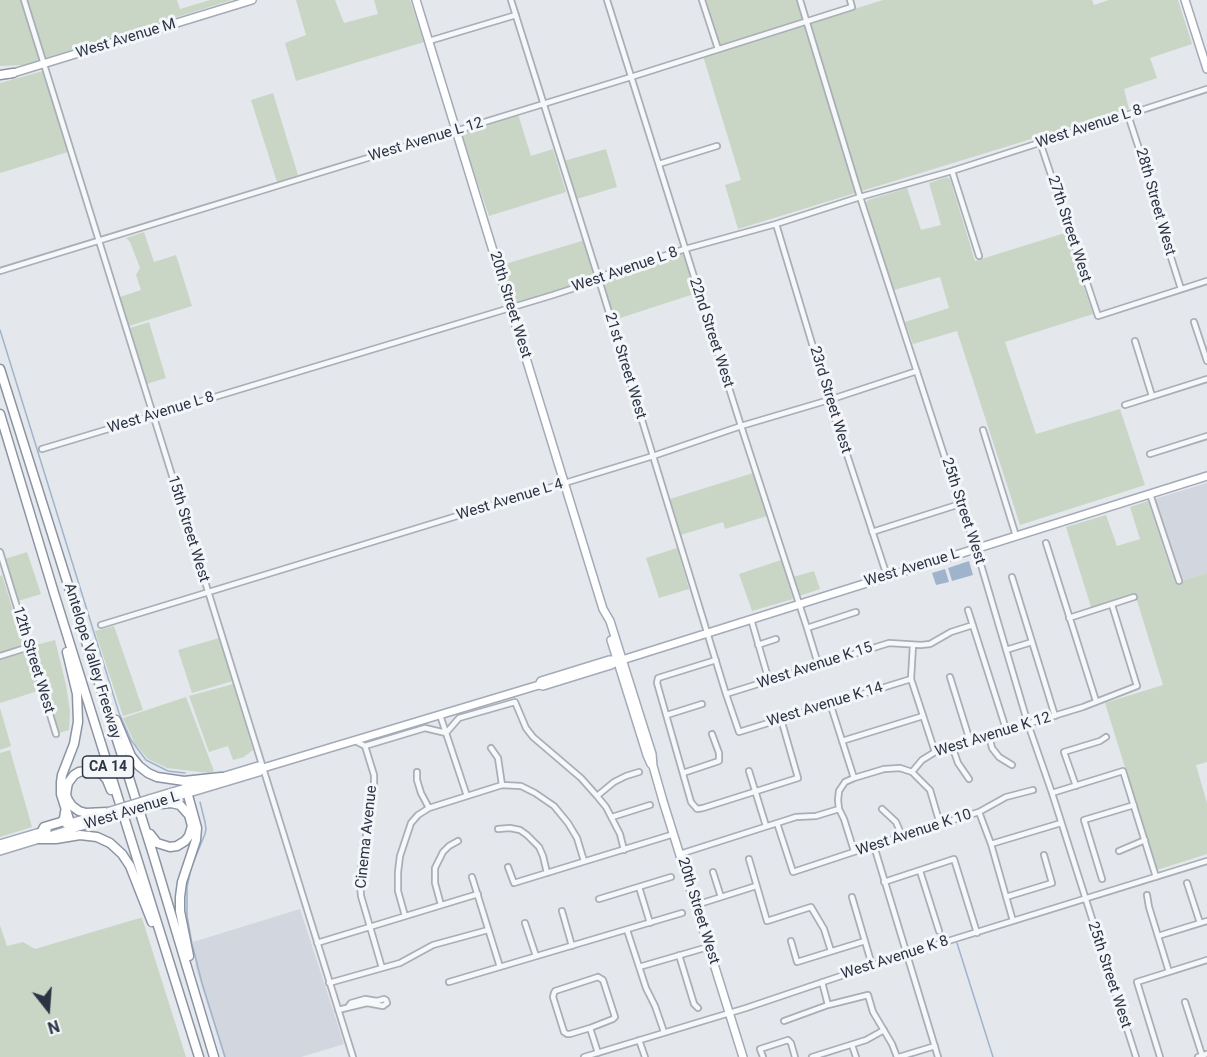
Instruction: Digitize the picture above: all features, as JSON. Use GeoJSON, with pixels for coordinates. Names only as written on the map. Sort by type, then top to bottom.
{"type":"FeatureCollection","features":[{"type":"Feature","properties":{"kind":"highway"},"geometry":{"type":"LineString","coordinates":[[0,76],[13,73]]}},
{"type":"Feature","properties":{"kind":"highway","name":"Antelope Valley Freeway"},"geometry":{"type":"LineString","coordinates":[[0,369],[99,680],[214,1057]]}},
{"type":"Feature","properties":{"kind":"highway","name":"Antelope Valley Freeway"},"geometry":{"type":"LineString","coordinates":[[0,414],[199,1057]]}},
{"type":"Feature","properties":{"kind":"highway"},"geometry":{"type":"LineString","coordinates":[[54,593],[75,684],[78,708],[74,744],[61,782],[61,794],[71,826]]}},
{"type":"Feature","properties":{"kind":"highway"},"geometry":{"type":"LineString","coordinates":[[99,680],[131,756],[140,766],[158,777],[170,780],[184,781],[221,777]]}},
{"type":"Feature","properties":{"kind":"highway"},"geometry":{"type":"LineString","coordinates":[[107,815],[86,813],[72,806],[66,795],[68,783],[74,775],[84,770],[102,774],[132,840]]}},
{"type":"Feature","properties":{"kind":"highway"},"geometry":{"type":"LineString","coordinates":[[128,777],[152,837],[157,843],[170,847],[185,841],[192,826],[189,815],[184,809],[180,805],[171,803],[150,802]]}},
{"type":"Feature","properties":{"kind":"highway"},"geometry":{"type":"LineString","coordinates":[[187,791],[197,828],[182,882],[180,911],[197,1000]]}},
{"type":"Feature","properties":{"kind":"highway"},"geometry":{"type":"LineString","coordinates":[[65,806],[64,819],[44,827],[41,835],[56,839],[90,835],[104,840],[117,849],[130,866],[156,935],[163,940]]}},
{"type":"Feature","properties":{"kind":"main road","name":"West Avenue M"},"geometry":{"type":"LineString","coordinates":[[13,73],[252,0]]}},
{"type":"Feature","properties":{"kind":"main road","name":"20th Street West"},"geometry":{"type":"LineString","coordinates":[[416,0],[603,609],[610,621],[620,660],[652,754],[653,766],[743,1057]]}},
{"type":"Feature","properties":{"kind":"main road"},"geometry":{"type":"LineString","coordinates":[[1185,0],[1207,69]]}},
{"type":"Feature","properties":{"kind":"main road","name":"West Avenue L"},"geometry":{"type":"LineString","coordinates":[[0,844],[41,835],[258,772],[263,768],[539,685],[543,686],[1207,476]]}},
{"type":"Feature","properties":{"kind":"main road","name":"West Avenue L"},"geometry":{"type":"LineString","coordinates":[[187,791],[221,777],[258,766],[263,768]]}},
{"type":"Feature","properties":{"kind":"main road","name":"West Avenue L"},"geometry":{"type":"LineString","coordinates":[[0,851],[41,835]]}},
{"type":"Feature","properties":{"kind":"street","name":"15th Street West"},"geometry":{"type":"LineString","coordinates":[[24,0],[353,1057]]}},
{"type":"Feature","properties":{"kind":"street","name":"21st Street West"},"geometry":{"type":"LineString","coordinates":[[511,0],[739,732]]}},
{"type":"Feature","properties":{"kind":"street","name":"22nd Street West"},"geometry":{"type":"LineString","coordinates":[[607,0],[818,664]]}},
{"type":"Feature","properties":{"kind":"street"},"geometry":{"type":"LineString","coordinates":[[702,0],[718,49]]}},
{"type":"Feature","properties":{"kind":"street","name":"25th Street West"},"geometry":{"type":"LineString","coordinates":[[800,0],[860,197],[976,548],[1028,724],[1136,1057]]}},
{"type":"Feature","properties":{"kind":"street","name":"West Avenue L 12"},"geometry":{"type":"LineString","coordinates":[[0,271],[852,7],[850,0]]}},
{"type":"Feature","properties":{"kind":"street"},"geometry":{"type":"LineString","coordinates":[[429,41],[516,15]]}},
{"type":"Feature","properties":{"kind":"street","name":"West Avenue L 8"},"geometry":{"type":"LineString","coordinates":[[42,449],[511,308],[685,249],[952,171],[1207,89]]}},
{"type":"Feature","properties":{"kind":"street","name":"28th Street West"},"geometry":{"type":"LineString","coordinates":[[1128,115],[1160,213],[1161,226],[1181,289]]}},
{"type":"Feature","properties":{"kind":"street","name":"27th Street West"},"geometry":{"type":"LineString","coordinates":[[1040,142],[1098,316],[1181,289]]}},
{"type":"Feature","properties":{"kind":"street"},"geometry":{"type":"LineString","coordinates":[[659,164],[717,146]]}},
{"type":"Feature","properties":{"kind":"street"},"geometry":{"type":"LineString","coordinates":[[952,171],[979,256]]}},
{"type":"Feature","properties":{"kind":"street","name":"23rd Street West"},"geometry":{"type":"LineString","coordinates":[[776,224],[887,576]]}},
{"type":"Feature","properties":{"kind":"street"},"geometry":{"type":"LineString","coordinates":[[1181,289],[1207,281]]}},
{"type":"Feature","properties":{"kind":"street"},"geometry":{"type":"LineString","coordinates":[[1194,322],[1207,361]]}},
{"type":"Feature","properties":{"kind":"street"},"geometry":{"type":"LineString","coordinates":[[1135,341],[1152,396]]}},
{"type":"Feature","properties":{"kind":"street","name":"West Avenue L 4"},"geometry":{"type":"LineString","coordinates":[[101,625],[653,456],[917,371]]}},
{"type":"Feature","properties":{"kind":"street"},"geometry":{"type":"LineString","coordinates":[[1125,405],[1207,379]]}},
{"type":"Feature","properties":{"kind":"street"},"geometry":{"type":"LineString","coordinates":[[984,430],[1016,536]]}},
{"type":"Feature","properties":{"kind":"street"},"geometry":{"type":"LineString","coordinates":[[1150,454],[1207,436]]}},
{"type":"Feature","properties":{"kind":"street"},"geometry":{"type":"LineString","coordinates":[[1150,494],[1179,581]]}},
{"type":"Feature","properties":{"kind":"street"},"geometry":{"type":"LineString","coordinates":[[872,532],[960,504]]}},
{"type":"Feature","properties":{"kind":"street"},"geometry":{"type":"LineString","coordinates":[[1046,543],[1096,701]]}},
{"type":"Feature","properties":{"kind":"street","name":"12th Street West"},"geometry":{"type":"LineString","coordinates":[[0,552],[56,734]]}},
{"type":"Feature","properties":{"kind":"street"},"geometry":{"type":"LineString","coordinates":[[1012,577],[1055,716]]}},
{"type":"Feature","properties":{"kind":"street"},"geometry":{"type":"LineString","coordinates":[[1069,618],[1134,597]]}},
{"type":"Feature","properties":{"kind":"street","name":"West Avenue K 12"},"geometry":{"type":"LineString","coordinates":[[912,772],[922,760],[935,752],[1055,716],[1137,686],[1112,604]]}},
{"type":"Feature","properties":{"kind":"street"},"geometry":{"type":"LineString","coordinates":[[968,610],[1006,729]]}},
{"type":"Feature","properties":{"kind":"street"},"geometry":{"type":"LineString","coordinates":[[807,628],[856,612]]}},
{"type":"Feature","properties":{"kind":"street"},"geometry":{"type":"LineString","coordinates":[[751,619],[770,681]]}},
{"type":"Feature","properties":{"kind":"street","name":"West Avenue K 15"},"geometry":{"type":"LineString","coordinates":[[726,694],[889,643],[930,644],[951,632],[973,625]]}},
{"type":"Feature","properties":{"kind":"street"},"geometry":{"type":"LineString","coordinates":[[758,645],[776,639]]}},
{"type":"Feature","properties":{"kind":"street"},"geometry":{"type":"LineString","coordinates":[[1006,650],[1032,642]]}},
{"type":"Feature","properties":{"kind":"street"},"geometry":{"type":"LineString","coordinates":[[913,645],[911,679],[935,752]]}},
{"type":"Feature","properties":{"kind":"street"},"geometry":{"type":"LineString","coordinates":[[0,656],[29,647]]}},
{"type":"Feature","properties":{"kind":"street"},"geometry":{"type":"LineString","coordinates":[[716,660],[658,678],[657,682],[692,802],[697,808],[798,778],[781,718]]}},
{"type":"Feature","properties":{"kind":"street"},"geometry":{"type":"LineString","coordinates":[[950,677],[970,741]]}},
{"type":"Feature","properties":{"kind":"street","name":"West Avenue K 14"},"geometry":{"type":"LineString","coordinates":[[739,732],[911,679]]}},
{"type":"Feature","properties":{"kind":"street"},"geometry":{"type":"LineString","coordinates":[[446,733],[459,718],[514,702],[526,728],[533,736],[581,778],[597,796],[612,818],[620,834],[624,850]]}},
{"type":"Feature","properties":{"kind":"street"},"geometry":{"type":"LineString","coordinates":[[830,703],[854,778]]}},
{"type":"Feature","properties":{"kind":"street"},"geometry":{"type":"LineString","coordinates":[[667,715],[702,704]]}},
{"type":"Feature","properties":{"kind":"street"},"geometry":{"type":"LineString","coordinates":[[440,715],[467,796]]}},
{"type":"Feature","properties":{"kind":"street"},"geometry":{"type":"LineString","coordinates":[[842,741],[923,716]]}},
{"type":"Feature","properties":{"kind":"street"},"geometry":{"type":"LineString","coordinates":[[355,741],[365,746],[425,728],[446,733]]}},
{"type":"Feature","properties":{"kind":"street"},"geometry":{"type":"LineString","coordinates":[[683,773],[719,762],[720,753],[712,734]]}},
{"type":"Feature","properties":{"kind":"street"},"geometry":{"type":"LineString","coordinates":[[989,735],[992,748],[999,757],[1012,765]]}},
{"type":"Feature","properties":{"kind":"street"},"geometry":{"type":"LineString","coordinates":[[1076,786],[1064,752],[1100,741],[1106,736]]}},
{"type":"Feature","properties":{"kind":"street","name":"Cinema Avenue"},"geometry":{"type":"LineString","coordinates":[[365,746],[374,775],[374,790],[361,865],[361,896],[382,968]]}},
{"type":"Feature","properties":{"kind":"street"},"geometry":{"type":"LineString","coordinates":[[952,746],[958,763],[969,779]]}},
{"type":"Feature","properties":{"kind":"street"},"geometry":{"type":"LineString","coordinates":[[491,748],[498,758],[502,785]]}},
{"type":"Feature","properties":{"kind":"street"},"geometry":{"type":"LineString","coordinates":[[854,851],[838,800],[839,791],[845,782],[854,778],[884,769],[900,768],[912,772],[930,789],[940,824]]}},
{"type":"Feature","properties":{"kind":"street"},"geometry":{"type":"LineString","coordinates":[[748,771],[766,826]]}},
{"type":"Feature","properties":{"kind":"street"},"geometry":{"type":"LineString","coordinates":[[1052,793],[1123,771],[1156,877]]}},
{"type":"Feature","properties":{"kind":"street"},"geometry":{"type":"LineString","coordinates":[[417,772],[421,793],[429,808]]}},
{"type":"Feature","properties":{"kind":"street"},"geometry":{"type":"LineString","coordinates":[[597,796],[614,782],[639,772]]}},
{"type":"Feature","properties":{"kind":"street"},"geometry":{"type":"LineString","coordinates":[[405,916],[398,891],[398,872],[400,856],[411,823],[429,808],[502,785],[521,786],[554,806],[577,838],[584,861]]}},
{"type":"Feature","properties":{"kind":"street","name":"West Avenue K 10"},"geometry":{"type":"LineString","coordinates":[[777,823],[794,872],[979,812],[1006,797],[1033,790]]}},
{"type":"Feature","properties":{"kind":"street"},"geometry":{"type":"LineString","coordinates":[[1102,879],[1084,820],[1134,804]]}},
{"type":"Feature","properties":{"kind":"street"},"geometry":{"type":"LineString","coordinates":[[612,818],[650,805]]}},
{"type":"Feature","properties":{"kind":"street"},"geometry":{"type":"LineString","coordinates":[[680,854],[796,817],[816,816],[839,809]]}},
{"type":"Feature","properties":{"kind":"street"},"geometry":{"type":"LineString","coordinates":[[882,809],[896,822],[902,836]]}},
{"type":"Feature","properties":{"kind":"street"},"geometry":{"type":"LineString","coordinates":[[979,812],[991,844],[1013,921]]}},
{"type":"Feature","properties":{"kind":"street"},"geometry":{"type":"LineString","coordinates":[[991,844],[1061,823]]}},
{"type":"Feature","properties":{"kind":"street"},"geometry":{"type":"LineString","coordinates":[[498,829],[520,830],[527,835],[543,856],[547,873]]}},
{"type":"Feature","properties":{"kind":"street"},"geometry":{"type":"LineString","coordinates":[[508,867],[514,883],[674,834]]}},
{"type":"Feature","properties":{"kind":"street"},"geometry":{"type":"LineString","coordinates":[[1119,851],[1145,840]]}},
{"type":"Feature","properties":{"kind":"street"},"geometry":{"type":"LineString","coordinates":[[441,905],[435,883],[435,868],[443,852],[458,841]]}},
{"type":"Feature","properties":{"kind":"street"},"geometry":{"type":"LineString","coordinates":[[874,846],[938,1057]]}},
{"type":"Feature","properties":{"kind":"street"},"geometry":{"type":"LineString","coordinates":[[1006,897],[1053,883],[1044,855]]}},
{"type":"Feature","properties":{"kind":"street"},"geometry":{"type":"LineString","coordinates":[[749,859],[767,921],[811,907],[824,929],[831,951]]}},
{"type":"Feature","properties":{"kind":"street"},"geometry":{"type":"LineString","coordinates":[[884,882],[954,860],[977,933]]}},
{"type":"Feature","properties":{"kind":"street","name":"West Avenue K 8"},"geometry":{"type":"LineString","coordinates":[[584,1057],[1207,861]]}},
{"type":"Feature","properties":{"kind":"street"},"geometry":{"type":"LineString","coordinates":[[920,871],[939,931]]}},
{"type":"Feature","properties":{"kind":"street"},"geometry":{"type":"LineString","coordinates":[[713,872],[721,897]]}},
{"type":"Feature","properties":{"kind":"street"},"geometry":{"type":"LineString","coordinates":[[472,877],[500,967]]}},
{"type":"Feature","properties":{"kind":"street"},"geometry":{"type":"LineString","coordinates":[[599,899],[671,877]]}},
{"type":"Feature","properties":{"kind":"street"},"geometry":{"type":"LineString","coordinates":[[1187,883],[1200,923]]}},
{"type":"Feature","properties":{"kind":"street"},"geometry":{"type":"LineString","coordinates":[[696,905],[756,886]]}},
{"type":"Feature","properties":{"kind":"street"},"geometry":{"type":"LineString","coordinates":[[639,887],[650,923]]}},
{"type":"Feature","properties":{"kind":"street"},"geometry":{"type":"LineString","coordinates":[[317,943],[477,894]]}},
{"type":"Feature","properties":{"kind":"street"},"geometry":{"type":"LineString","coordinates":[[1147,895],[1169,972]]}},
{"type":"Feature","properties":{"kind":"street"},"geometry":{"type":"LineString","coordinates":[[852,897],[872,965]]}},
{"type":"Feature","properties":{"kind":"street"},"geometry":{"type":"LineString","coordinates":[[562,911],[572,946]]}},
{"type":"Feature","properties":{"kind":"street"},"geometry":{"type":"LineString","coordinates":[[449,982],[682,913]]}},
{"type":"Feature","properties":{"kind":"street"},"geometry":{"type":"LineString","coordinates":[[1158,936],[1207,921]]}},
{"type":"Feature","properties":{"kind":"street"},"geometry":{"type":"LineString","coordinates":[[525,923],[536,956]]}},
{"type":"Feature","properties":{"kind":"street"},"geometry":{"type":"LineString","coordinates":[[329,983],[400,963],[434,945],[488,930]]}},
{"type":"Feature","properties":{"kind":"street"},"geometry":{"type":"LineString","coordinates":[[627,930],[646,988],[655,1005],[664,1032]]}},
{"type":"Feature","properties":{"kind":"street"},"geometry":{"type":"LineString","coordinates":[[791,941],[797,962],[865,940]]}},
{"type":"Feature","properties":{"kind":"street"},"geometry":{"type":"LineString","coordinates":[[639,967],[708,946]]}},
{"type":"Feature","properties":{"kind":"street"},"geometry":{"type":"LineString","coordinates":[[679,955],[694,1004],[698,1008]]}},
{"type":"Feature","properties":{"kind":"street"},"geometry":{"type":"LineString","coordinates":[[1160,1057],[1137,982],[1207,960]]}},
{"type":"Feature","properties":{"kind":"street"},"geometry":{"type":"LineString","coordinates":[[598,977],[603,980],[615,1017],[590,1028],[570,1034],[564,1032],[553,997],[555,991],[598,977]]}},
{"type":"Feature","properties":{"kind":"street"},"geometry":{"type":"LineString","coordinates":[[822,982],[828,1005]]}},
{"type":"Feature","properties":{"kind":"street"},"geometry":{"type":"LineString","coordinates":[[784,1021],[828,1005],[868,995],[873,1012],[898,1057],[935,1046]]}},
{"type":"Feature","properties":{"kind":"street"},"geometry":{"type":"LineString","coordinates":[[338,1010],[367,1003],[377,1003],[383,1006],[387,1001]]}},
{"type":"Feature","properties":{"kind":"street"},"geometry":{"type":"LineString","coordinates":[[1185,1002],[1202,1056]]}},
{"type":"Feature","properties":{"kind":"street"},"geometry":{"type":"LineString","coordinates":[[590,1028],[598,1053]]}},
{"type":"Feature","properties":{"kind":"street"},"geometry":{"type":"LineString","coordinates":[[812,1057],[852,1045],[884,1029]]}},
{"type":"Feature","properties":{"kind":"street"},"geometry":{"type":"LineString","coordinates":[[639,1040],[645,1057]]}},
{"type":"Feature","properties":{"kind":"street"},"geometry":{"type":"LineString","coordinates":[[763,1057],[760,1049],[788,1040],[795,1057]]}},
{"type":"Feature","properties":{"kind":"street"},"geometry":{"type":"LineString","coordinates":[[852,1045],[856,1057]]}},
{"type":"Feature","properties":{"kind":"shaded area"},"geometry":{"type":"Polygon","coordinates":[[[1207,483],[1207,573],[1175,583],[1148,501],[1207,483]]]}},
{"type":"Feature","properties":{"kind":"shaded area"},"geometry":{"type":"Polygon","coordinates":[[[300,909],[344,1044],[301,1057],[224,1057],[196,969],[193,942],[300,909]]]}},
{"type":"Feature","properties":{"kind":"green space"},"geometry":{"type":"Polygon","coordinates":[[[0,0],[177,0],[180,9],[210,0],[232,0],[23,65],[0,66],[0,0]]]}},
{"type":"Feature","properties":{"kind":"green space"},"geometry":{"type":"Polygon","coordinates":[[[296,0],[335,0],[344,23],[378,14],[374,0],[410,0],[424,42],[296,81],[285,43],[306,35],[296,0]]]}},
{"type":"Feature","properties":{"kind":"green space"},"geometry":{"type":"Polygon","coordinates":[[[706,0],[796,0],[803,20],[720,46],[706,0]]]}},
{"type":"Feature","properties":{"kind":"green space"},"geometry":{"type":"Polygon","coordinates":[[[883,0],[1092,0],[1094,5],[1109,0],[1178,0],[1192,44],[1150,58],[1157,78],[1124,89],[1129,109],[738,229],[725,185],[741,180],[703,56],[883,0]]]}},
{"type":"Feature","properties":{"kind":"green space"},"geometry":{"type":"Polygon","coordinates":[[[43,71],[68,152],[0,173],[0,83],[43,71]]]}},
{"type":"Feature","properties":{"kind":"green space"},"geometry":{"type":"Polygon","coordinates":[[[273,93],[298,175],[277,182],[251,100],[273,93]]]}},
{"type":"Feature","properties":{"kind":"green space"},"geometry":{"type":"Polygon","coordinates":[[[518,114],[531,156],[553,149],[566,192],[489,216],[460,132],[518,114]]]}},
{"type":"Feature","properties":{"kind":"green space"},"geometry":{"type":"Polygon","coordinates":[[[606,149],[617,187],[577,199],[564,161],[606,149]]]}},
{"type":"Feature","properties":{"kind":"green space"},"geometry":{"type":"Polygon","coordinates":[[[947,177],[950,179],[975,261],[1065,233],[1093,314],[1005,342],[1036,434],[1120,409],[1145,485],[1020,525],[957,331],[913,344],[905,322],[949,308],[940,277],[894,290],[866,203],[868,200],[907,188],[921,230],[941,225],[929,183],[947,177]]]}},
{"type":"Feature","properties":{"kind":"green space"},"geometry":{"type":"Polygon","coordinates":[[[144,232],[154,262],[176,255],[192,306],[129,326],[120,297],[141,290],[136,275],[140,268],[130,242],[126,238],[144,232]]]}},
{"type":"Feature","properties":{"kind":"green space"},"geometry":{"type":"Polygon","coordinates":[[[585,240],[595,273],[594,277],[585,282],[521,302],[514,302],[502,265],[585,240]]]}},
{"type":"Feature","properties":{"kind":"green space"},"geometry":{"type":"Polygon","coordinates":[[[681,253],[685,255],[697,293],[614,320],[602,283],[603,279],[681,253]]]}},
{"type":"Feature","properties":{"kind":"green space"},"geometry":{"type":"Polygon","coordinates":[[[149,322],[166,378],[147,384],[130,328],[149,322]]]}},
{"type":"Feature","properties":{"kind":"green space"},"geometry":{"type":"Polygon","coordinates":[[[753,473],[767,516],[725,529],[723,522],[681,535],[670,499],[753,473]]]}},
{"type":"Feature","properties":{"kind":"green space"},"geometry":{"type":"Polygon","coordinates":[[[1148,501],[1175,583],[1207,573],[1207,762],[1196,765],[1207,803],[1207,854],[1157,870],[1105,703],[1163,685],[1135,594],[1091,607],[1066,527],[1106,515],[1117,546],[1140,539],[1130,507],[1148,501]]]}},
{"type":"Feature","properties":{"kind":"green space"},"geometry":{"type":"Polygon","coordinates":[[[677,548],[689,589],[659,598],[646,558],[677,548]]]}},
{"type":"Feature","properties":{"kind":"green space"},"geometry":{"type":"Polygon","coordinates":[[[27,552],[41,594],[18,601],[5,559],[27,552]]]}},
{"type":"Feature","properties":{"kind":"green space"},"geometry":{"type":"Polygon","coordinates":[[[781,560],[793,599],[752,611],[739,574],[781,560]]]}},
{"type":"Feature","properties":{"kind":"green space"},"geometry":{"type":"Polygon","coordinates":[[[814,571],[820,589],[799,596],[793,577],[814,571]]]}},
{"type":"Feature","properties":{"kind":"green space"},"geometry":{"type":"Polygon","coordinates":[[[2,575],[24,646],[0,653],[0,576],[2,575]]]}},
{"type":"Feature","properties":{"kind":"green space"},"geometry":{"type":"Polygon","coordinates":[[[114,626],[143,710],[123,716],[95,631],[114,626]]]}},
{"type":"Feature","properties":{"kind":"green space"},"geometry":{"type":"Polygon","coordinates":[[[219,638],[233,681],[192,693],[178,650],[219,638]]]}},
{"type":"Feature","properties":{"kind":"green space"},"geometry":{"type":"Polygon","coordinates":[[[55,640],[70,711],[69,730],[59,733],[32,646],[55,640]]]}},
{"type":"Feature","properties":{"kind":"green space"},"geometry":{"type":"Polygon","coordinates":[[[28,650],[41,690],[0,703],[0,658],[28,650]]]}},
{"type":"Feature","properties":{"kind":"green space"},"geometry":{"type":"Polygon","coordinates":[[[233,684],[253,750],[244,757],[233,760],[228,746],[209,752],[189,696],[233,684]]]}},
{"type":"Feature","properties":{"kind":"green space"},"geometry":{"type":"Polygon","coordinates":[[[186,697],[214,771],[209,773],[167,768],[148,759],[135,744],[123,718],[186,697]]]}},
{"type":"Feature","properties":{"kind":"green space"},"geometry":{"type":"Polygon","coordinates":[[[0,708],[11,746],[0,750],[0,708]]]}},
{"type":"Feature","properties":{"kind":"green space"},"geometry":{"type":"Polygon","coordinates":[[[10,750],[32,827],[0,837],[0,753],[10,750]]]}},
{"type":"Feature","properties":{"kind":"green space"},"geometry":{"type":"Polygon","coordinates":[[[142,918],[186,1057],[0,1057],[0,925],[7,946],[23,942],[35,949],[142,918]]]}},
{"type":"Feature","properties":{"kind":"water"},"geometry":{"type":"Polygon","coordinates":[[[969,561],[973,575],[952,581],[948,568],[969,561]]]}},
{"type":"Feature","properties":{"kind":"water"},"geometry":{"type":"Polygon","coordinates":[[[945,569],[949,582],[936,585],[932,573],[945,569]]]}},
{"type":"Feature","properties":{"kind":"waterway"},"geometry":{"type":"LineString","coordinates":[[0,330],[119,713],[131,740],[146,760],[168,771],[185,773]]}},
{"type":"Feature","properties":{"kind":"waterway"},"geometry":{"type":"LineString","coordinates":[[200,802],[206,829],[191,868],[187,887],[187,916],[202,983],[225,1057]]}},
{"type":"Feature","properties":{"kind":"waterway"},"geometry":{"type":"LineString","coordinates":[[957,943],[993,1057]]}}]}
